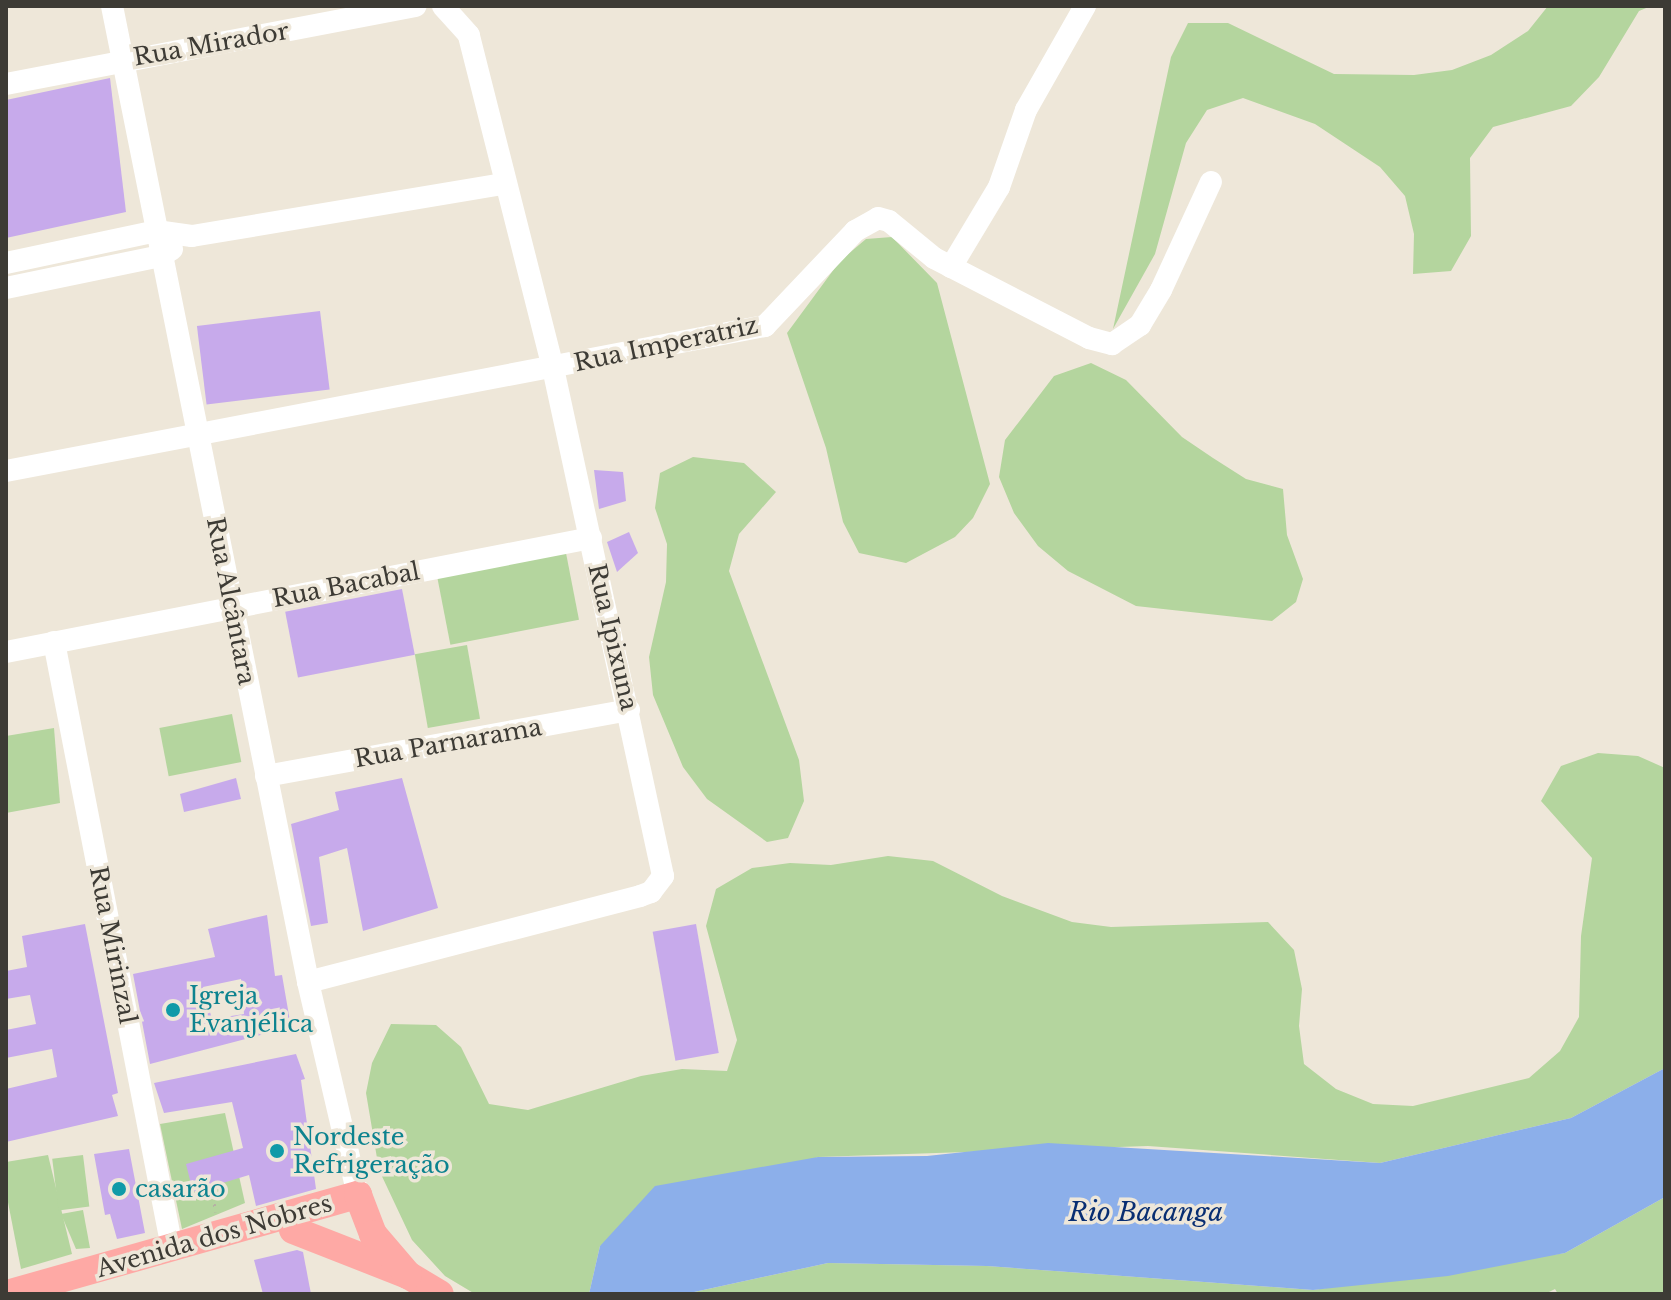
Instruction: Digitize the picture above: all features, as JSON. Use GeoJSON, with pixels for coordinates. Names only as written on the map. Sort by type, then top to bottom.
{"type":"FeatureCollection","features":[{"type":"Feature","properties":{"kind":"main road","name":"Avenida dos Nobres"},"geometry":{"type":"LineString","coordinates":[[7,1294],[172,1248],[360,1203]]}},
{"type":"Feature","properties":{"kind":"main road","name":"Avenida dos Nobres"},"geometry":{"type":"LineString","coordinates":[[58,1294],[293,1230],[360,1203]]}},
{"type":"Feature","properties":{"kind":"main road","name":"Avenida dos Nobres"},"geometry":{"type":"LineString","coordinates":[[360,1203],[382,1246],[408,1275]]}},
{"type":"Feature","properties":{"kind":"main road","name":"Avenida dos Nobres"},"geometry":{"type":"LineString","coordinates":[[293,1230],[408,1275],[440,1294]]}},
{"type":"Feature","properties":{"kind":"street","name":"Rua Alcântara"},"geometry":{"type":"LineString","coordinates":[[112,6],[308,982],[360,1203]]}},
{"type":"Feature","properties":{"kind":"street","name":"Rua Mirador"},"geometry":{"type":"LineString","coordinates":[[6,84],[416,6]]}},
{"type":"Feature","properties":{"kind":"street","name":"Rua Ipixuna"},"geometry":{"type":"LineString","coordinates":[[308,982],[651,892],[665,864],[553,368],[503,184],[469,35],[443,6]]}},
{"type":"Feature","properties":{"kind":"street"},"geometry":{"type":"LineString","coordinates":[[951,267],[999,187],[1026,110],[1085,6]]}},
{"type":"Feature","properties":{"kind":"street","name":"Rua Imperatriz"},"geometry":{"type":"LineString","coordinates":[[6,471],[765,326],[873,219],[889,221],[951,267],[1089,338],[1112,344],[1140,325],[1211,182]]}},
{"type":"Feature","properties":{"kind":"street"},"geometry":{"type":"LineString","coordinates":[[6,263],[156,231],[192,236],[503,184]]}},
{"type":"Feature","properties":{"kind":"street"},"geometry":{"type":"LineString","coordinates":[[6,288],[161,256],[192,236]]}},
{"type":"Feature","properties":{"kind":"street","name":"Rua Bacabal"},"geometry":{"type":"LineString","coordinates":[[6,652],[591,538]]}},
{"type":"Feature","properties":{"kind":"street","name":"Rua Mirinzal"},"geometry":{"type":"LineString","coordinates":[[54,642],[172,1248]]}},
{"type":"Feature","properties":{"kind":"street","name":"Rua Parnarama"},"geometry":{"type":"LineString","coordinates":[[266,776],[629,710]]}},
{"type":"Feature","properties":{"kind":"path"},"geometry":{"type":"LineString","coordinates":[[213,1188],[217,1218]]}},
{"type":"Feature","properties":{"kind":"green space"},"geometry":{"type":"Polygon","coordinates":[[[1548,6],[1651,6],[1639,11],[1599,77],[1571,106],[1493,127],[1470,158],[1471,236],[1451,271],[1413,274],[1414,234],[1405,196],[1380,167],[1315,124],[1243,98],[1207,110],[1186,143],[1155,254],[1113,329],[1171,57],[1188,23],[1228,23],[1334,74],[1414,75],[1452,70],[1491,55],[1528,31],[1548,6]]]}},
{"type":"Feature","properties":{"kind":"green space"},"geometry":{"type":"Polygon","coordinates":[[[892,237],[937,283],[990,484],[973,518],[955,537],[906,563],[859,553],[843,522],[826,448],[787,333],[840,261],[866,239],[892,237]]]}},
{"type":"Feature","properties":{"kind":"green space"},"geometry":{"type":"Polygon","coordinates":[[[1091,363],[1126,380],[1182,437],[1213,458],[1246,479],[1283,489],[1287,535],[1303,579],[1296,602],[1272,621],[1136,606],[1068,571],[1038,546],[1014,513],[999,477],[1005,440],[1054,376],[1091,363]]]}},
{"type":"Feature","properties":{"kind":"green space"},"geometry":{"type":"Polygon","coordinates":[[[693,457],[744,463],[776,492],[739,534],[729,571],[799,760],[804,801],[788,838],[767,842],[707,799],[683,767],[653,695],[649,657],[666,582],[667,544],[655,508],[660,473],[693,457]]]}},
{"type":"Feature","properties":{"kind":"green space"},"geometry":{"type":"Polygon","coordinates":[[[566,553],[579,620],[450,645],[437,578],[566,553]]]}},
{"type":"Feature","properties":{"kind":"green space"},"geometry":{"type":"Polygon","coordinates":[[[467,645],[480,719],[428,728],[415,654],[467,645]]]}},
{"type":"Feature","properties":{"kind":"green space"},"geometry":{"type":"Polygon","coordinates":[[[232,714],[241,762],[169,776],[159,728],[232,714]]]}},
{"type":"Feature","properties":{"kind":"green space"},"geometry":{"type":"Polygon","coordinates":[[[54,728],[60,803],[6,813],[6,736],[54,728]]]}},
{"type":"Feature","properties":{"kind":"green space"},"geometry":{"type":"Polygon","coordinates":[[[1598,753],[1638,756],[1665,768],[1665,1068],[1571,1118],[1380,1163],[1148,1146],[818,1157],[600,1246],[589,1294],[475,1294],[445,1276],[412,1240],[379,1170],[366,1093],[372,1063],[391,1024],[436,1025],[461,1047],[489,1104],[528,1110],[641,1076],[682,1069],[727,1071],[737,1040],[706,926],[716,889],[752,868],[790,863],[831,865],[888,856],[933,861],[1002,896],[1072,922],[1111,927],[1268,922],[1294,950],[1302,989],[1299,1026],[1304,1064],[1336,1089],[1373,1104],[1413,1106],[1529,1078],[1560,1051],[1579,1017],[1581,936],[1592,858],[1541,801],[1561,766],[1598,753]]]}},
{"type":"Feature","properties":{"kind":"green space"},"geometry":{"type":"Polygon","coordinates":[[[225,1113],[245,1203],[182,1229],[160,1124],[225,1113]]]}},
{"type":"Feature","properties":{"kind":"green space"},"geometry":{"type":"Polygon","coordinates":[[[48,1155],[72,1254],[21,1269],[6,1192],[6,1162],[48,1155]]]}},
{"type":"Feature","properties":{"kind":"green space"},"geometry":{"type":"Polygon","coordinates":[[[83,1155],[89,1207],[59,1210],[52,1159],[83,1155]]]}},
{"type":"Feature","properties":{"kind":"green space"},"geometry":{"type":"Polygon","coordinates":[[[1665,1197],[1665,1294],[1558,1294],[1555,1289],[1545,1294],[685,1294],[828,1263],[987,1266],[1313,1290],[1565,1253],[1665,1197]]]}},
{"type":"Feature","properties":{"kind":"green space"},"geometry":{"type":"Polygon","coordinates":[[[83,1210],[90,1248],[76,1249],[61,1214],[83,1210]]]}},
{"type":"Feature","properties":{"kind":"water","name":"Rio Bacanga"},"geometry":{"type":"Polygon","coordinates":[[[1665,1068],[1665,1197],[1565,1253],[1448,1276],[1313,1290],[987,1266],[828,1263],[685,1294],[589,1294],[600,1246],[655,1186],[818,1157],[927,1156],[1048,1143],[1380,1163],[1571,1118],[1665,1068]]]}},
{"type":"Feature","properties":{"kind":"building"},"geometry":{"type":"Polygon","coordinates":[[[110,78],[126,212],[6,238],[6,100],[110,78]]]}},
{"type":"Feature","properties":{"kind":"building"},"geometry":{"type":"Polygon","coordinates":[[[320,311],[330,389],[207,405],[197,326],[320,311]]]}},
{"type":"Feature","properties":{"kind":"building"},"geometry":{"type":"Polygon","coordinates":[[[594,470],[623,472],[626,501],[599,509],[594,470]]]}},
{"type":"Feature","properties":{"kind":"building"},"geometry":{"type":"Polygon","coordinates":[[[629,532],[638,553],[617,572],[607,542],[629,532]]]}},
{"type":"Feature","properties":{"kind":"building"},"geometry":{"type":"Polygon","coordinates":[[[402,589],[415,655],[298,677],[285,612],[402,589]]]}},
{"type":"Feature","properties":{"kind":"building"},"geometry":{"type":"Polygon","coordinates":[[[236,778],[241,799],[184,812],[180,794],[236,778]]]}},
{"type":"Feature","properties":{"kind":"building"},"geometry":{"type":"Polygon","coordinates":[[[402,778],[438,908],[363,931],[347,848],[319,857],[328,923],[311,926],[291,824],[339,810],[335,792],[402,778]]]}},
{"type":"Feature","properties":{"kind":"building"},"geometry":{"type":"Polygon","coordinates":[[[267,915],[275,976],[282,975],[291,1027],[150,1064],[133,974],[215,957],[208,929],[267,915]],[[241,979],[203,987],[212,1019],[244,1014],[241,979]]]}},
{"type":"Feature","properties":{"kind":"building"},"geometry":{"type":"Polygon","coordinates":[[[85,924],[118,1093],[112,1095],[118,1116],[6,1142],[6,1089],[57,1077],[52,1049],[6,1058],[6,1030],[36,1024],[30,995],[6,999],[6,971],[27,967],[22,936],[85,924]]]}},
{"type":"Feature","properties":{"kind":"building"},"geometry":{"type":"Polygon","coordinates":[[[696,924],[719,1053],[675,1061],[653,932],[696,924]]]}},
{"type":"Feature","properties":{"kind":"building"},"geometry":{"type":"Polygon","coordinates":[[[296,1054],[305,1079],[301,1080],[316,1189],[256,1206],[249,1175],[193,1192],[186,1164],[243,1148],[232,1102],[164,1113],[154,1083],[296,1054]]]}},
{"type":"Feature","properties":{"kind":"building","name":"casarão"},"geometry":{"type":"Polygon","coordinates":[[[129,1149],[145,1233],[117,1239],[110,1214],[105,1215],[94,1154],[129,1149]]]}},
{"type":"Feature","properties":{"kind":"building"},"geometry":{"type":"Polygon","coordinates":[[[297,1250],[303,1252],[311,1294],[263,1294],[254,1260],[297,1250]]]}},
{"type":"Feature","properties":{"kind":"place","name":"Igreja Evanjélica"},"geometry":{"type":"Point","coordinates":[173,1010]}},
{"type":"Feature","properties":{"kind":"place","name":"Nordeste Refrigeração"},"geometry":{"type":"Point","coordinates":[277,1151]}},
{"type":"Feature","properties":{"kind":"place","name":"casarão"},"geometry":{"type":"Point","coordinates":[119,1189]}}]}
